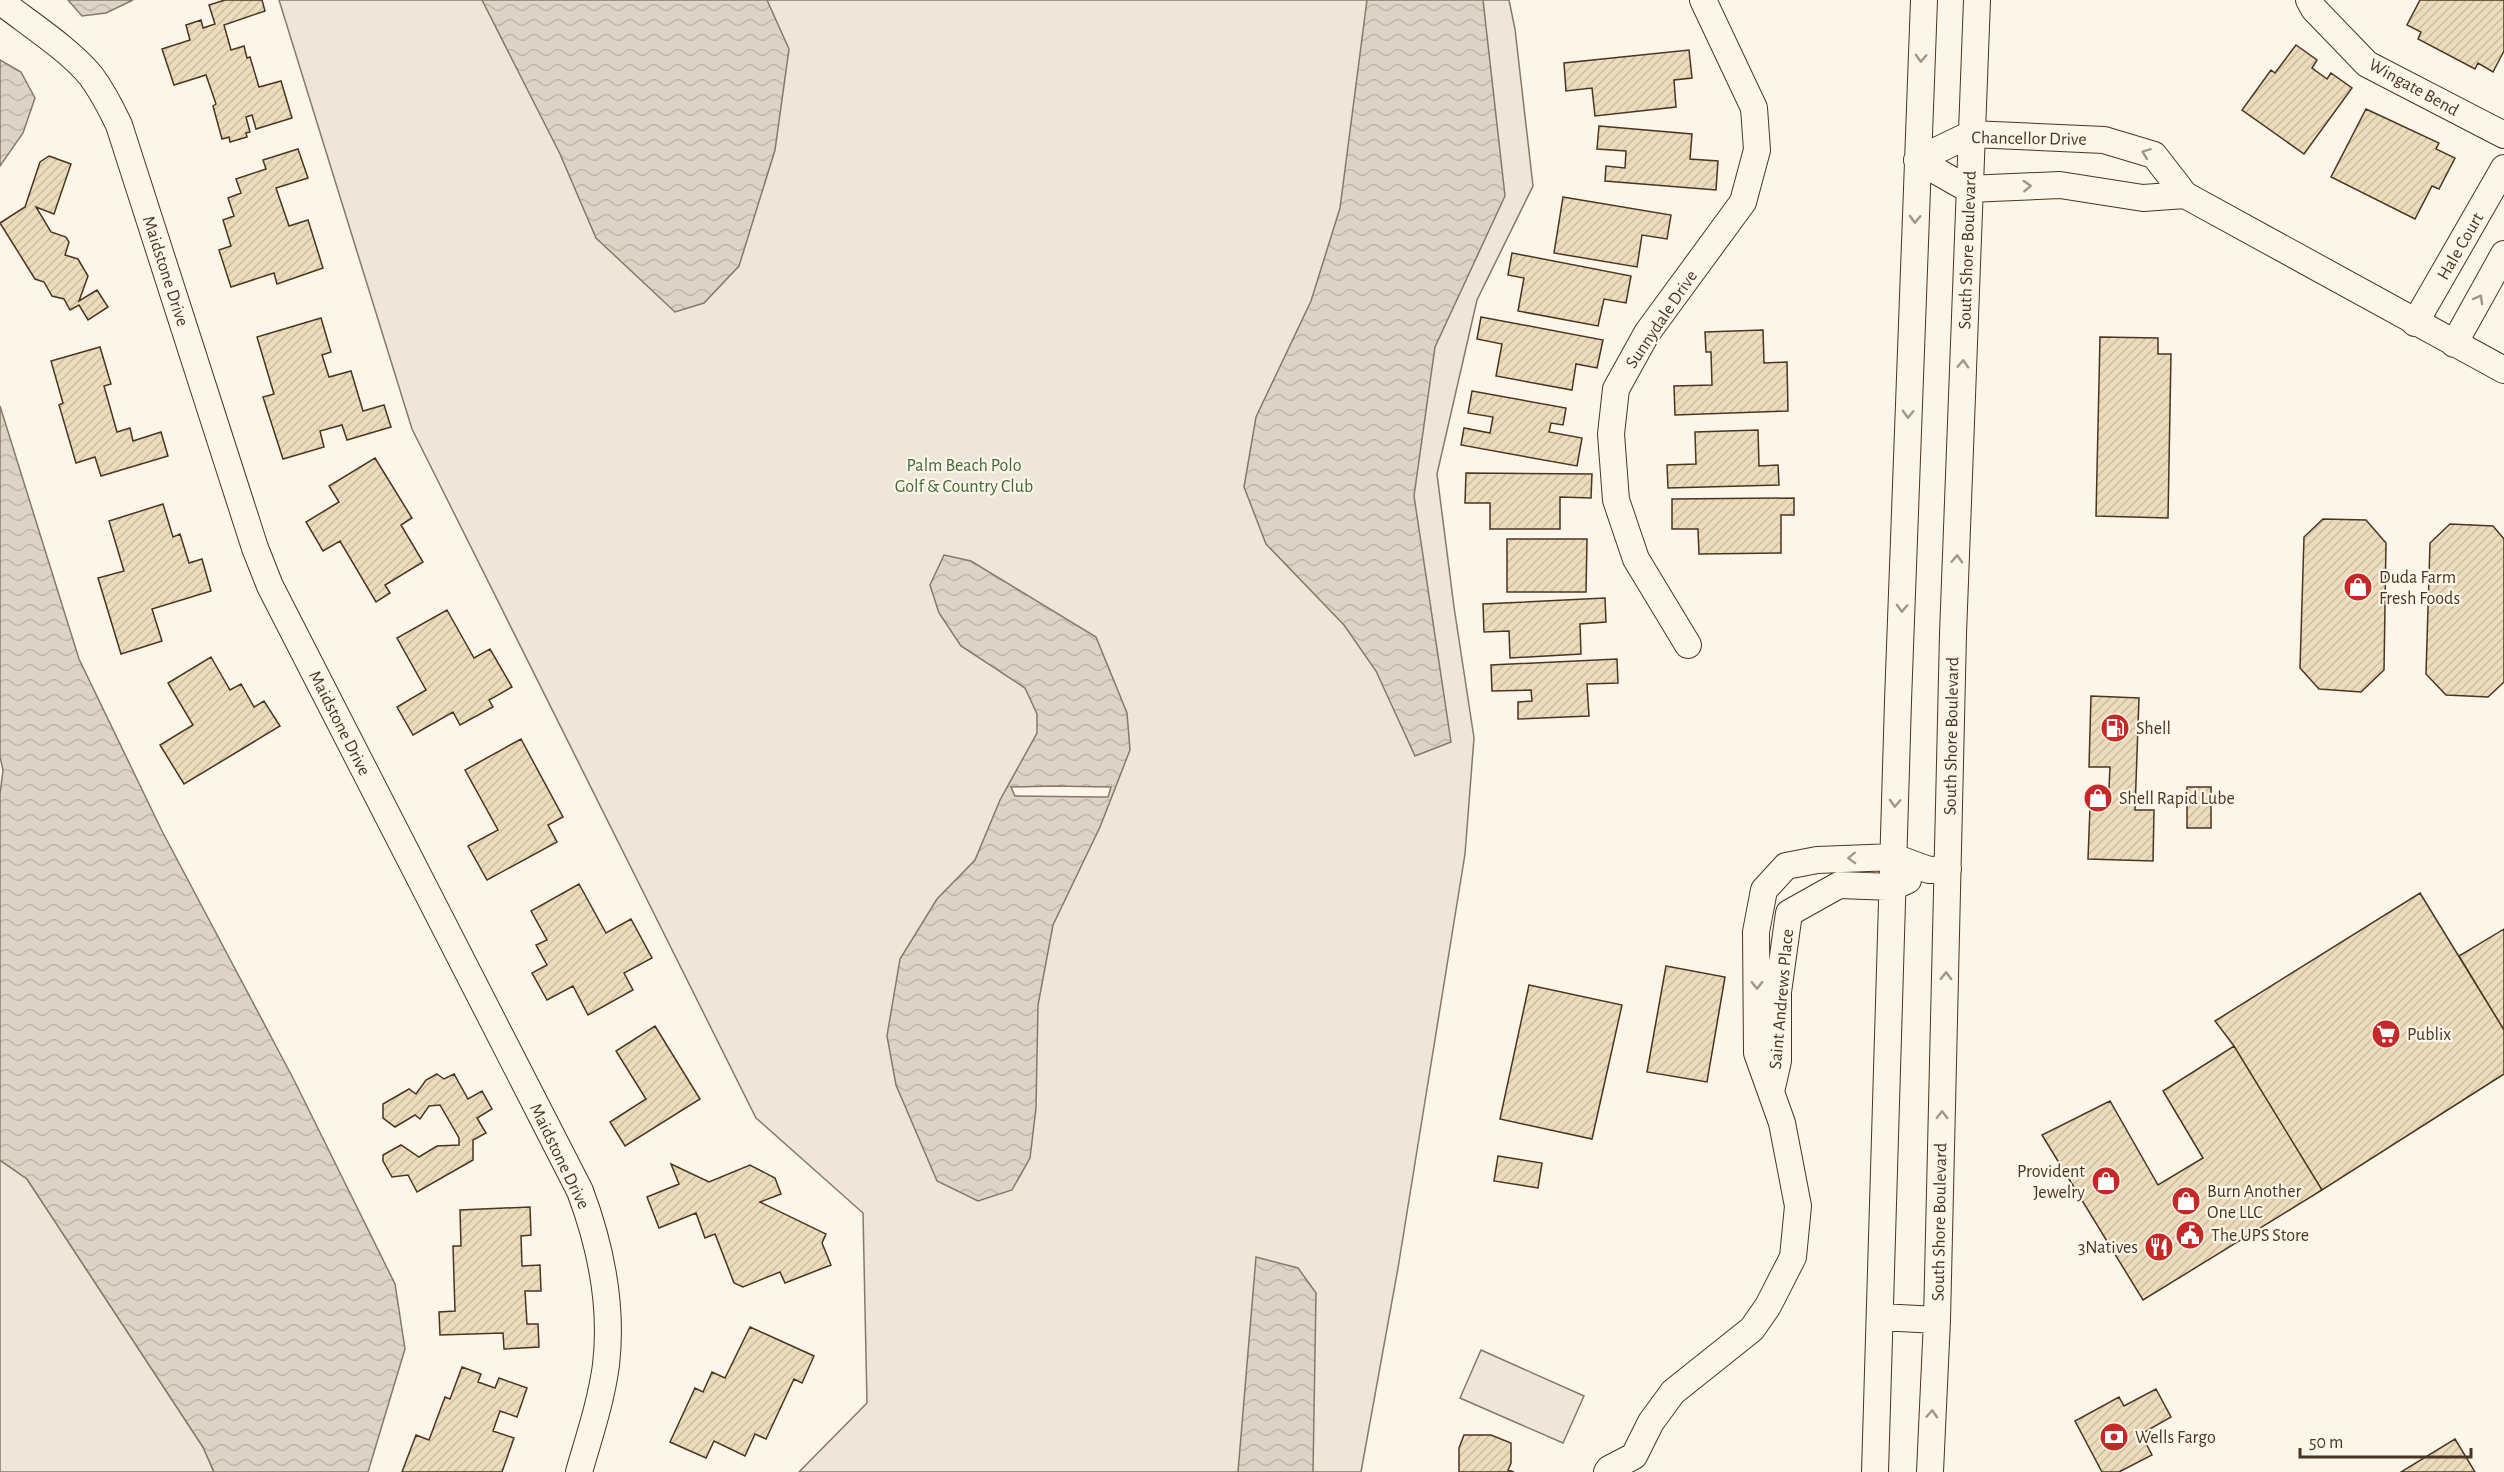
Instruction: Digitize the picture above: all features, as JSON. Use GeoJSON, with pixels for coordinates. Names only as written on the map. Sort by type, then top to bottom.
{"type":"FeatureCollection","features":[{"type":"Feature","properties":{"kind":"street","name":"Sunnydale Drive"},"geometry":{"type":"LineString","coordinates":[[1688,645],[1636,559],[1616,500],[1611,434],[1616,389],[1647,333],[1743,202],[1753,171],[1757,150],[1754,108],[1703,0]]}},
{"type":"Feature","properties":{"kind":"street"},"geometry":{"type":"LineString","coordinates":[[1875,1472],[1924,0]]}},
{"type":"Feature","properties":{"kind":"street","name":"South Shore Boulevard"},"geometry":{"type":"LineString","coordinates":[[1930,1472],[1937,1320],[1939,870],[1977,0]]}},
{"type":"Feature","properties":{"kind":"street","name":"Wingate Bend"},"geometry":{"type":"LineString","coordinates":[[2309,0],[2314,9],[2367,64],[2504,135]]}},
{"type":"Feature","properties":{"kind":"street","name":"Maidstone Drive"},"geometry":{"type":"LineString","coordinates":[[0,1],[78,63],[91,76],[111,108],[119,125],[255,548],[270,586],[580,1191],[600,1250],[608,1317],[606,1364],[579,1472]]}},
{"type":"Feature","properties":{"kind":"street","name":"Chancellor Drive"},"geometry":{"type":"LineString","coordinates":[[1917,160],[1971,134],[2104,140],[2154,155],[2185,195],[2504,370]]}},
{"type":"Feature","properties":{"kind":"street"},"geometry":{"type":"LineString","coordinates":[[1917,160],[1968,189],[2061,185],[2143,198],[2185,195]]}},
{"type":"Feature","properties":{"kind":"street","name":"Hale Court"},"geometry":{"type":"LineString","coordinates":[[2415,323],[2494,209],[2504,168]]}},
{"type":"Feature","properties":{"kind":"street"},"geometry":{"type":"LineString","coordinates":[[2454,344],[2504,254]]}},
{"type":"Feature","properties":{"kind":"street","name":"Saint Andrews Place"},"geometry":{"type":"LineString","coordinates":[[1607,1472],[1609,1469],[1636,1464],[1652,1422],[1673,1392],[1752,1329],[1768,1306],[1793,1257],[1798,1206],[1782,1123],[1757,1053],[1756,932],[1764,891],[1786,866],[1816,860],[1894,857],[1939,870]]}},
{"type":"Feature","properties":{"kind":"street","name":"Saint Andrews Place"},"geometry":{"type":"LineString","coordinates":[[1771,1092],[1778,1061],[1778,992],[1789,913],[1839,885],[1893,887],[1939,870]]}},
{"type":"Feature","properties":{"kind":"street"},"geometry":{"type":"LineString","coordinates":[[1880,1317],[1937,1320]]}},
{"type":"Feature","properties":{"kind":"green space","name":"Palm Beach Polo Golf & Country Club"},"geometry":{"type":"Polygon","coordinates":[[[279,0],[1509,0],[1515,29],[1533,186],[1477,300],[1437,474],[1474,738],[1465,854],[1398,1268],[1361,1472],[799,1472],[867,1403],[863,1213],[756,1118],[412,429],[279,0]]]}},
{"type":"Feature","properties":{"kind":"green space"},"geometry":{"type":"Polygon","coordinates":[[[0,1160],[27,1179],[203,1447],[214,1472],[0,1472],[0,1160]]]}},
{"type":"Feature","properties":{"kind":"green space"},"geometry":{"type":"Polygon","coordinates":[[[1481,1350],[1584,1396],[1563,1443],[1460,1398],[1481,1350]]]}},
{"type":"Feature","properties":{"kind":"water"},"geometry":{"type":"Polygon","coordinates":[[[68,0],[133,0],[106,13],[82,16],[68,0]]]}},
{"type":"Feature","properties":{"kind":"water"},"geometry":{"type":"Polygon","coordinates":[[[482,0],[767,0],[789,49],[775,150],[739,266],[704,303],[675,312],[596,238],[560,154],[482,0]]]}},
{"type":"Feature","properties":{"kind":"water"},"geometry":{"type":"Polygon","coordinates":[[[1367,0],[1483,0],[1505,196],[1435,347],[1414,496],[1451,742],[1415,756],[1376,671],[1344,625],[1266,544],[1244,487],[1256,417],[1311,301],[1340,208],[1367,0]]]}},
{"type":"Feature","properties":{"kind":"water"},"geometry":{"type":"Polygon","coordinates":[[[0,60],[21,72],[35,98],[23,133],[0,166],[0,60]]]}},
{"type":"Feature","properties":{"kind":"water"},"geometry":{"type":"Polygon","coordinates":[[[0,406],[79,659],[162,831],[294,1080],[395,1284],[405,1349],[368,1472],[214,1472],[203,1447],[27,1179],[0,1160],[0,794],[3,770],[0,757],[0,406]]]}},
{"type":"Feature","properties":{"kind":"water"},"geometry":{"type":"Polygon","coordinates":[[[944,555],[971,561],[1096,637],[1127,713],[1130,750],[1100,827],[1053,925],[1038,1005],[1036,1108],[1030,1158],[1012,1190],[978,1201],[937,1181],[896,1085],[887,1036],[900,959],[937,899],[975,860],[1000,800],[1037,733],[1037,714],[1025,688],[961,646],[939,613],[930,585],[944,555]]]}},
{"type":"Feature","properties":{"kind":"water"},"geometry":{"type":"Polygon","coordinates":[[[1256,1257],[1298,1268],[1316,1293],[1313,1472],[1238,1472],[1256,1257]]]}},
{"type":"Feature","properties":{"kind":"pier"},"geometry":{"type":"Polygon","coordinates":[[[1011,787],[1111,787],[1108,797],[1097,797],[1015,796],[1011,787]]]}},
{"type":"Feature","properties":{"kind":"building"},"geometry":{"type":"Polygon","coordinates":[[[225,0],[262,0],[265,11],[224,25],[231,50],[244,46],[247,58],[250,57],[259,87],[281,81],[292,118],[256,129],[252,115],[246,117],[250,132],[246,133],[247,137],[230,142],[229,137],[222,139],[213,106],[216,104],[206,75],[174,85],[162,49],[190,40],[186,25],[201,20],[203,28],[215,24],[209,5],[225,0]]]}},
{"type":"Feature","properties":{"kind":"building"},"geometry":{"type":"Polygon","coordinates":[[[2420,0],[2504,0],[2504,51],[2493,72],[2478,63],[2475,69],[2418,39],[2421,32],[2407,25],[2420,0]]]}},
{"type":"Feature","properties":{"kind":"building"},"geometry":{"type":"Polygon","coordinates":[[[2296,45],[2317,60],[2312,68],[2327,79],[2331,73],[2352,88],[2304,154],[2242,110],[2271,70],[2275,73],[2296,45]]]}},
{"type":"Feature","properties":{"kind":"building"},"geometry":{"type":"Polygon","coordinates":[[[1689,50],[1692,78],[1674,80],[1676,107],[1595,116],[1592,88],[1566,91],[1564,63],[1689,50]]]}},
{"type":"Feature","properties":{"kind":"building"},"geometry":{"type":"Polygon","coordinates":[[[2366,109],[2439,143],[2436,149],[2455,158],[2439,189],[2432,186],[2415,219],[2331,177],[2366,109]]]}},
{"type":"Feature","properties":{"kind":"building"},"geometry":{"type":"Polygon","coordinates":[[[1599,126],[1692,134],[1690,159],[1718,161],[1716,190],[1605,181],[1606,166],[1625,168],[1626,151],[1597,149],[1599,126]]]}},
{"type":"Feature","properties":{"kind":"building"},"geometry":{"type":"Polygon","coordinates":[[[298,149],[308,178],[276,188],[289,226],[308,220],[323,268],[277,284],[274,273],[231,287],[219,250],[231,246],[223,220],[234,216],[228,198],[241,193],[236,179],[266,169],[263,160],[298,149]]]}},
{"type":"Feature","properties":{"kind":"building"},"geometry":{"type":"Polygon","coordinates":[[[49,156],[71,164],[54,214],[36,207],[51,232],[66,237],[69,242],[65,255],[78,259],[88,276],[79,301],[97,290],[108,307],[88,320],[79,305],[70,310],[64,299],[52,296],[44,282],[35,279],[0,223],[25,207],[40,162],[49,156]]]}},
{"type":"Feature","properties":{"kind":"building"},"geometry":{"type":"Polygon","coordinates":[[[1563,197],[1671,215],[1667,239],[1642,235],[1637,267],[1554,253],[1563,197]]]}},
{"type":"Feature","properties":{"kind":"building"},"geometry":{"type":"Polygon","coordinates":[[[1512,253],[1631,276],[1626,303],[1604,299],[1598,326],[1518,311],[1524,278],[1508,275],[1512,253]]]}},
{"type":"Feature","properties":{"kind":"building"},"geometry":{"type":"Polygon","coordinates":[[[1481,317],[1603,340],[1597,368],[1576,364],[1572,390],[1496,376],[1502,344],[1477,339],[1481,317]]]}},
{"type":"Feature","properties":{"kind":"building"},"geometry":{"type":"Polygon","coordinates":[[[321,318],[331,352],[322,355],[329,377],[351,371],[363,411],[384,405],[391,427],[347,440],[342,425],[320,431],[324,447],[283,459],[263,397],[274,394],[257,337],[321,318]]]}},
{"type":"Feature","properties":{"kind":"building"},"geometry":{"type":"Polygon","coordinates":[[[1763,330],[1764,363],[1787,362],[1788,411],[1675,415],[1674,386],[1712,385],[1711,352],[1706,352],[1705,332],[1763,330]]]}},
{"type":"Feature","properties":{"kind":"building"},"geometry":{"type":"Polygon","coordinates":[[[2100,337],[2158,338],[2158,354],[2171,354],[2168,518],[2096,516],[2100,337]]]}},
{"type":"Feature","properties":{"kind":"building"},"geometry":{"type":"Polygon","coordinates":[[[100,347],[111,384],[104,386],[117,432],[130,428],[133,441],[161,432],[168,456],[101,476],[95,457],[76,463],[59,405],[63,403],[51,361],[100,347]]]}},
{"type":"Feature","properties":{"kind":"building"},"geometry":{"type":"Polygon","coordinates":[[[1472,391],[1566,408],[1563,425],[1551,423],[1549,432],[1582,438],[1577,466],[1461,445],[1464,428],[1490,433],[1493,417],[1468,413],[1472,391]]]}},
{"type":"Feature","properties":{"kind":"building"},"geometry":{"type":"Polygon","coordinates":[[[1758,430],[1759,466],[1778,465],[1779,485],[1668,488],[1667,465],[1696,464],[1695,432],[1758,430]]]}},
{"type":"Feature","properties":{"kind":"building"},"geometry":{"type":"Polygon","coordinates":[[[375,458],[412,518],[401,525],[423,562],[385,585],[390,593],[376,602],[340,541],[323,551],[306,522],[339,502],[329,486],[375,458]]]}},
{"type":"Feature","properties":{"kind":"building"},"geometry":{"type":"Polygon","coordinates":[[[1466,473],[1592,474],[1591,498],[1560,497],[1560,529],[1490,529],[1490,503],[1465,503],[1466,473]]]}},
{"type":"Feature","properties":{"kind":"building"},"geometry":{"type":"Polygon","coordinates":[[[1794,498],[1794,515],[1781,515],[1781,553],[1699,554],[1698,529],[1672,529],[1672,499],[1794,498]]]}},
{"type":"Feature","properties":{"kind":"building"},"geometry":{"type":"Polygon","coordinates":[[[163,504],[173,537],[180,534],[189,563],[202,559],[211,591],[152,609],[162,641],[121,654],[98,578],[124,571],[109,521],[163,504]]]}},
{"type":"Feature","properties":{"kind":"building"},"geometry":{"type":"Polygon","coordinates":[[[2323,519],[2366,520],[2386,543],[2384,670],[2361,692],[2319,689],[2300,668],[2304,537],[2323,519]]]}},
{"type":"Feature","properties":{"kind":"building"},"geometry":{"type":"Polygon","coordinates":[[[2450,524],[2493,526],[2504,539],[2504,682],[2488,697],[2446,695],[2426,674],[2430,543],[2450,524]]]}},
{"type":"Feature","properties":{"kind":"building"},"geometry":{"type":"Polygon","coordinates":[[[1507,539],[1587,539],[1586,592],[1507,592],[1507,539]]]}},
{"type":"Feature","properties":{"kind":"building"},"geometry":{"type":"Polygon","coordinates":[[[1605,598],[1606,622],[1580,624],[1581,654],[1510,658],[1509,631],[1484,632],[1483,604],[1605,598]]]}},
{"type":"Feature","properties":{"kind":"building"},"geometry":{"type":"Polygon","coordinates":[[[447,610],[474,658],[490,649],[512,687],[489,700],[493,707],[460,725],[453,712],[413,735],[397,707],[426,690],[397,638],[447,610]]]}},
{"type":"Feature","properties":{"kind":"building"},"geometry":{"type":"Polygon","coordinates":[[[211,657],[230,690],[241,684],[254,707],[264,701],[280,726],[184,784],[160,745],[193,725],[168,683],[211,657]]]}},
{"type":"Feature","properties":{"kind":"building"},"geometry":{"type":"Polygon","coordinates":[[[1617,659],[1618,683],[1587,684],[1589,716],[1518,719],[1518,702],[1532,701],[1531,690],[1492,691],[1491,665],[1617,659]]]}},
{"type":"Feature","properties":{"kind":"building"},"geometry":{"type":"Polygon","coordinates":[[[2091,696],[2139,698],[2135,810],[2154,810],[2153,861],[2088,859],[2090,807],[2108,808],[2110,767],[2089,767],[2091,696]]]}},
{"type":"Feature","properties":{"kind":"building"},"geometry":{"type":"Polygon","coordinates":[[[521,739],[563,817],[548,825],[557,842],[487,880],[468,846],[498,830],[465,770],[521,739]]]}},
{"type":"Feature","properties":{"kind":"building"},"geometry":{"type":"Polygon","coordinates":[[[2187,787],[2211,787],[2211,828],[2187,828],[2187,787]]]}},
{"type":"Feature","properties":{"kind":"building"},"geometry":{"type":"Polygon","coordinates":[[[579,884],[606,933],[631,919],[652,958],[624,973],[633,990],[588,1015],[573,986],[547,1000],[532,973],[547,965],[536,945],[547,940],[531,911],[579,884]]]}},
{"type":"Feature","properties":{"kind":"building"},"geometry":{"type":"Polygon","coordinates":[[[2420,893],[2504,1030],[2504,1074],[2322,1190],[2234,1046],[2215,1021],[2420,893]]]}},
{"type":"Feature","properties":{"kind":"building"},"geometry":{"type":"Polygon","coordinates":[[[2504,929],[2504,1030],[2459,956],[2504,929]]]}},
{"type":"Feature","properties":{"kind":"building"},"geometry":{"type":"Polygon","coordinates":[[[1666,966],[1725,977],[1707,1082],[1647,1072],[1666,966]]]}},
{"type":"Feature","properties":{"kind":"building"},"geometry":{"type":"Polygon","coordinates":[[[1529,985],[1622,1005],[1592,1139],[1500,1119],[1529,985]]]}},
{"type":"Feature","properties":{"kind":"building"},"geometry":{"type":"Polygon","coordinates":[[[655,1026],[700,1099],[625,1146],[610,1122],[646,1099],[616,1051],[655,1026]]]}},
{"type":"Feature","properties":{"kind":"building"},"geometry":{"type":"Polygon","coordinates":[[[2234,1046],[2322,1190],[2143,1300],[2042,1135],[2110,1101],[2158,1185],[2203,1158],[2163,1091],[2234,1046]]]}},
{"type":"Feature","properties":{"kind":"building"},"geometry":{"type":"Polygon","coordinates":[[[437,1074],[444,1079],[454,1074],[468,1099],[482,1091],[492,1109],[477,1118],[486,1133],[473,1140],[473,1160],[417,1192],[408,1175],[392,1177],[383,1161],[383,1155],[401,1145],[419,1157],[437,1146],[459,1145],[459,1138],[440,1105],[429,1106],[420,1119],[415,1115],[395,1127],[383,1118],[383,1104],[409,1089],[416,1094],[426,1080],[437,1074]]]}},
{"type":"Feature","properties":{"kind":"building"},"geometry":{"type":"Polygon","coordinates":[[[1498,1156],[1542,1163],[1538,1188],[1494,1181],[1498,1156]]]}},
{"type":"Feature","properties":{"kind":"building"},"geometry":{"type":"Polygon","coordinates":[[[671,1164],[709,1182],[750,1165],[775,1178],[781,1194],[760,1202],[826,1234],[822,1243],[831,1265],[785,1283],[780,1272],[743,1287],[734,1283],[715,1234],[705,1238],[696,1213],[659,1228],[647,1197],[679,1184],[671,1164]]]}},
{"type":"Feature","properties":{"kind":"building"},"geometry":{"type":"Polygon","coordinates":[[[530,1207],[531,1235],[521,1236],[522,1266],[540,1265],[541,1291],[525,1291],[527,1324],[538,1324],[539,1347],[504,1349],[503,1333],[440,1335],[439,1312],[455,1311],[453,1246],[461,1246],[460,1210],[530,1207]]]}},
{"type":"Feature","properties":{"kind":"building"},"geometry":{"type":"Polygon","coordinates":[[[750,1327],[814,1356],[802,1383],[794,1379],[766,1439],[755,1434],[745,1456],[714,1441],[706,1458],[670,1442],[695,1388],[703,1392],[712,1372],[725,1378],[750,1327]]]}},
{"type":"Feature","properties":{"kind":"building"},"geometry":{"type":"Polygon","coordinates":[[[462,1367],[481,1374],[478,1382],[495,1388],[499,1378],[527,1388],[517,1417],[500,1411],[493,1431],[514,1438],[502,1472],[402,1472],[416,1435],[429,1440],[445,1397],[450,1399],[462,1367]]]}},
{"type":"Feature","properties":{"kind":"building"},"geometry":{"type":"Polygon","coordinates":[[[2156,1389],[2171,1417],[2141,1434],[2152,1455],[2119,1472],[2102,1472],[2075,1421],[2119,1397],[2124,1406],[2156,1389]]]}},
{"type":"Feature","properties":{"kind":"building"},"geometry":{"type":"Polygon","coordinates":[[[1464,1435],[1491,1435],[1511,1443],[1511,1463],[1508,1470],[1514,1472],[1459,1472],[1459,1448],[1464,1435]]]}},
{"type":"Feature","properties":{"kind":"building"},"geometry":{"type":"Polygon","coordinates":[[[2455,1439],[2475,1472],[2401,1472],[2455,1439]]]}},
{"type":"Feature","properties":{"kind":"place","name":"Duda Farm Fresh Foods"},"geometry":{"type":"Point","coordinates":[2358,587]}},
{"type":"Feature","properties":{"kind":"place","name":"Shell"},"geometry":{"type":"Point","coordinates":[2115,728]}},
{"type":"Feature","properties":{"kind":"place","name":"Shell Rapid Lube"},"geometry":{"type":"Point","coordinates":[2098,798]}},
{"type":"Feature","properties":{"kind":"place","name":"Publix"},"geometry":{"type":"Point","coordinates":[2386,1034]}},
{"type":"Feature","properties":{"kind":"place","name":"Provident Jewelry"},"geometry":{"type":"Point","coordinates":[2106,1181]}},
{"type":"Feature","properties":{"kind":"place","name":"Burn Another One LLC"},"geometry":{"type":"Point","coordinates":[2186,1201]}},
{"type":"Feature","properties":{"kind":"place","name":"The UPS Store"},"geometry":{"type":"Point","coordinates":[2190,1235]}},
{"type":"Feature","properties":{"kind":"place","name":"3Natives"},"geometry":{"type":"Point","coordinates":[2159,1247]}},
{"type":"Feature","properties":{"kind":"place","name":"Wells Fargo"},"geometry":{"type":"Point","coordinates":[2114,1437]}}]}
